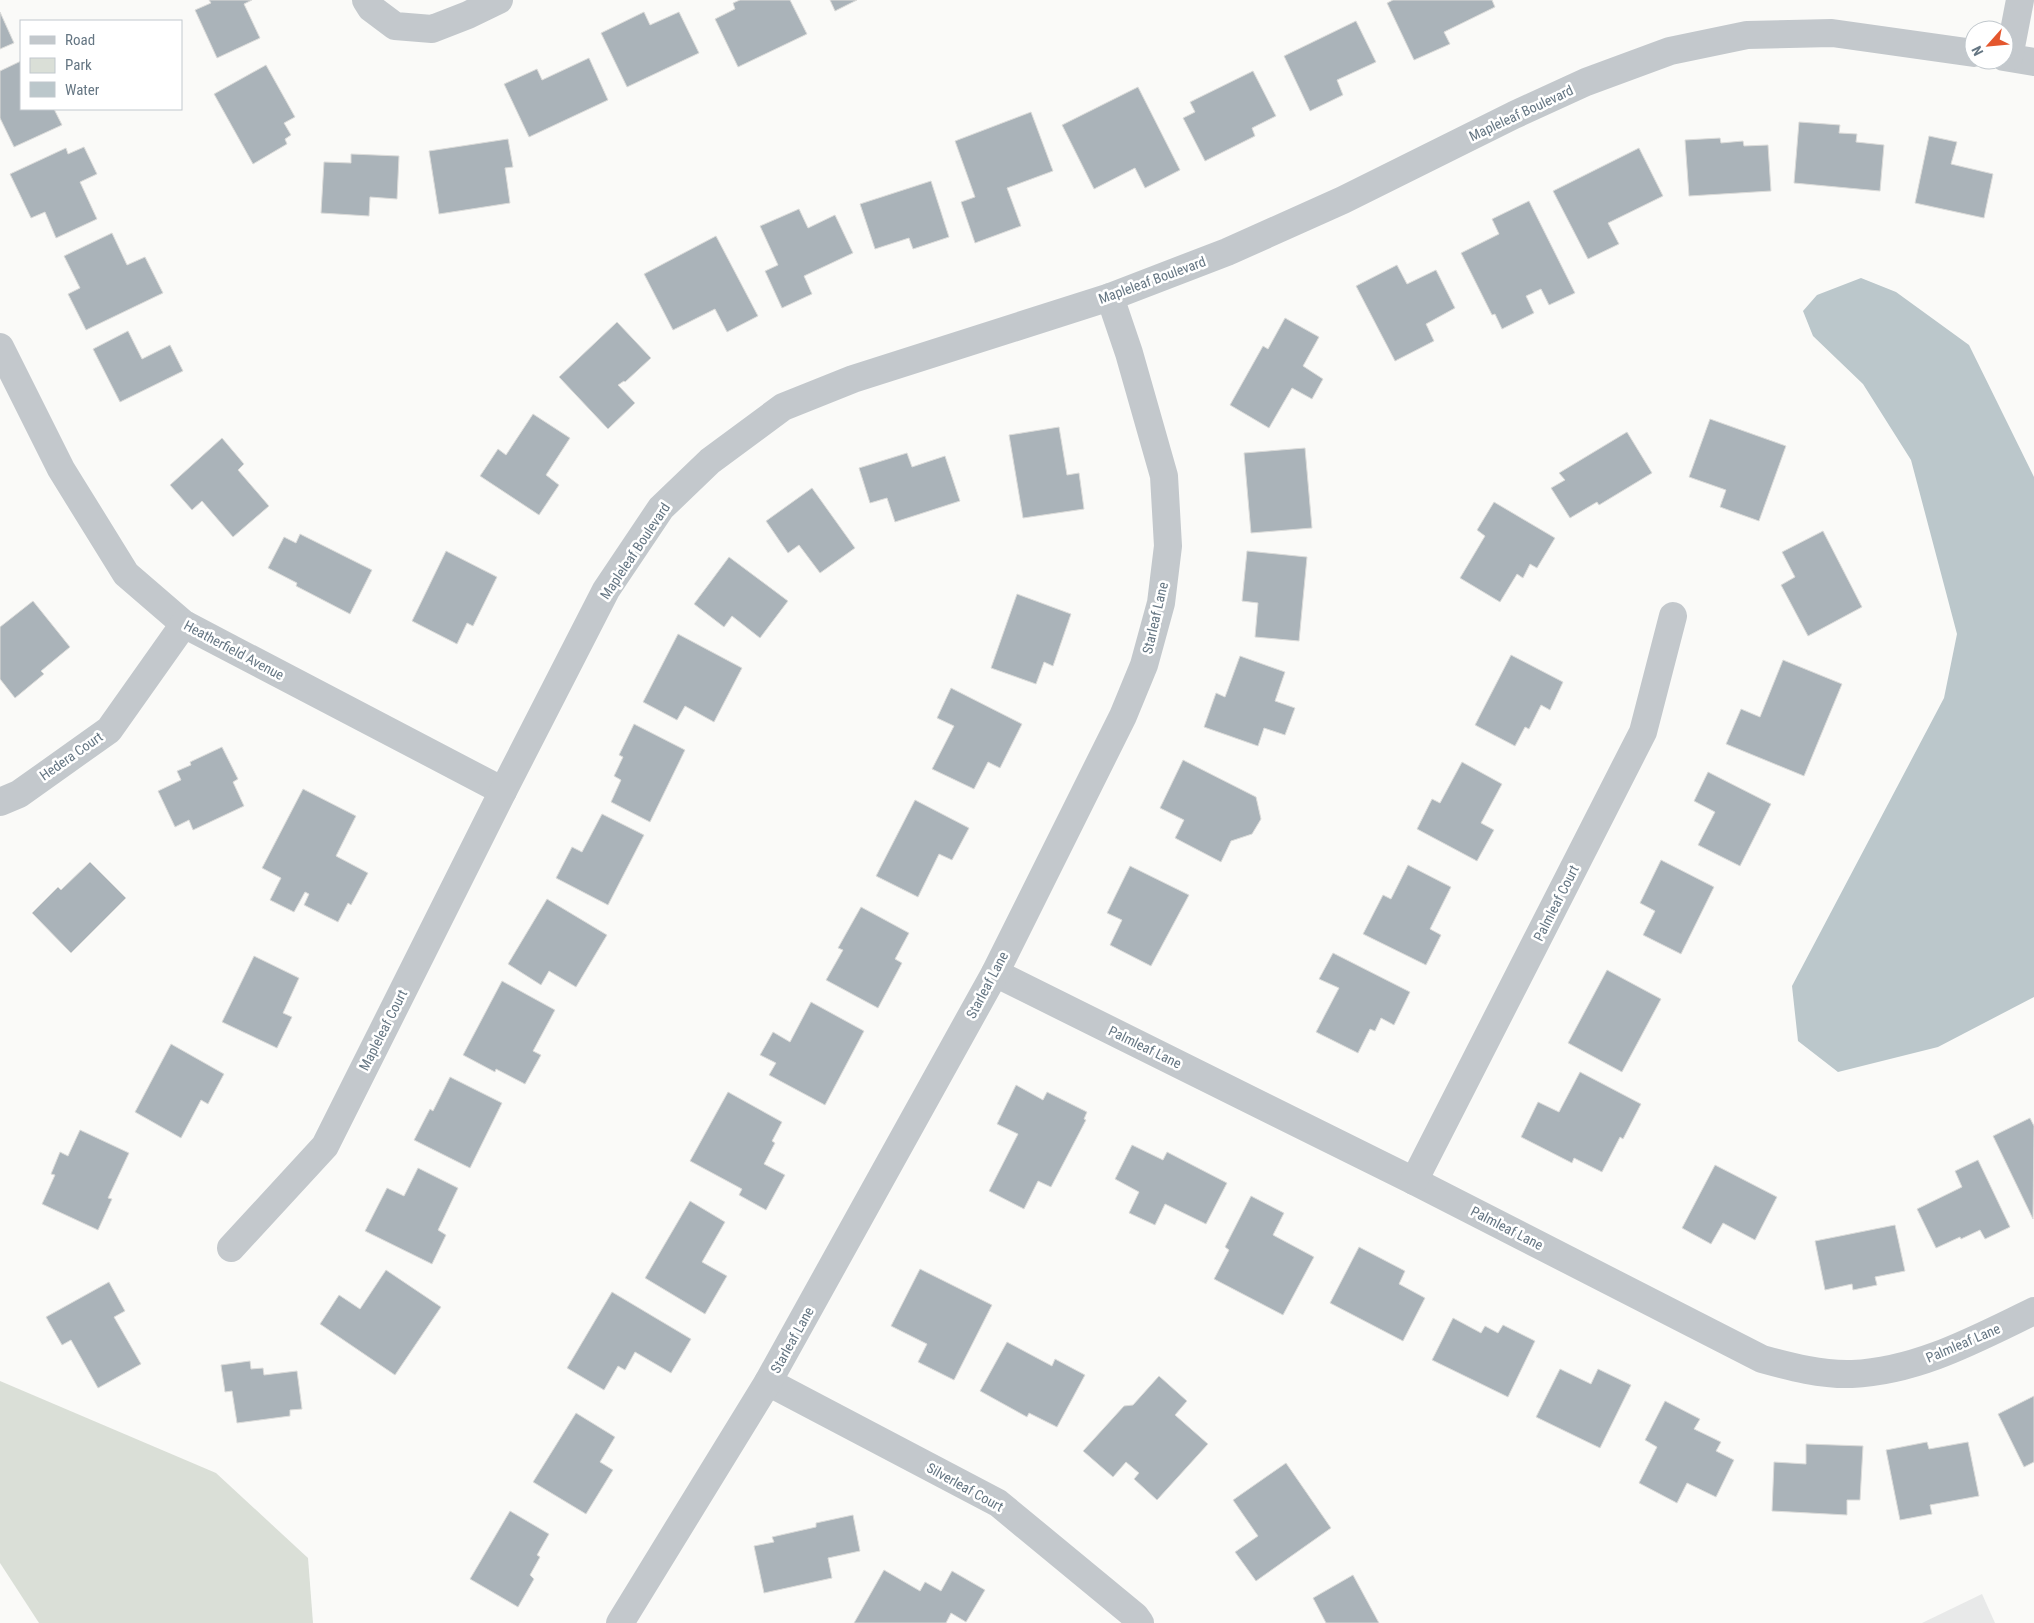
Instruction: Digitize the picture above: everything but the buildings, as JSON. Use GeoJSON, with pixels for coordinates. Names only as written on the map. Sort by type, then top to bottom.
{"type":"FeatureCollection","features":[{"type":"Feature","properties":{"kind":"street"},"geometry":{"type":"LineString","coordinates":[[366,0],[371,8],[395,26],[432,29],[499,0]]}},
{"type":"Feature","properties":{"kind":"street"},"geometry":{"type":"LineString","coordinates":[[2016,59],[2020,0]]}},
{"type":"Feature","properties":{"kind":"street","name":"Mapleleaf Boulevard"},"geometry":{"type":"LineString","coordinates":[[503,791],[606,590],[661,508],[710,461],[783,407],[853,379],[1110,297],[1227,252],[1343,200],[1532,106],[1586,82],[1670,52],[1747,35],[1832,34],[1964,52]]}},
{"type":"Feature","properties":{"kind":"street","name":"Starleaf Lane"},"geometry":{"type":"LineString","coordinates":[[620,1623],[768,1382],[995,973],[1123,716],[1144,665],[1161,604],[1168,546],[1164,476],[1129,353],[1110,297]]}},
{"type":"Feature","properties":{"kind":"street","name":"Heatherfield Avenue"},"geometry":{"type":"LineString","coordinates":[[0,347],[60,469],[126,574],[184,624],[503,791]]}},
{"type":"Feature","properties":{"kind":"street","name":"Palmleaf Court"},"geometry":{"type":"LineString","coordinates":[[1414,1180],[1643,732],[1673,616]]}},
{"type":"Feature","properties":{"kind":"street","name":"Hedera Court"},"geometry":{"type":"LineString","coordinates":[[0,802],[19,794],[109,730],[184,624]]}},
{"type":"Feature","properties":{"kind":"street","name":"Mapleleaf Court"},"geometry":{"type":"LineString","coordinates":[[231,1248],[325,1146],[503,791]]}},
{"type":"Feature","properties":{"kind":"street","name":"Palmleaf Lane"},"geometry":{"type":"LineString","coordinates":[[995,973],[1414,1180],[1762,1360],[1805,1370],[1851,1374],[1894,1369],[1939,1356],[2034,1311]]}},
{"type":"Feature","properties":{"kind":"street","name":"Silverleaf Court"},"geometry":{"type":"LineString","coordinates":[[768,1382],[998,1503],[1135,1616],[1140,1623]]}},
{"type":"Feature","properties":{"kind":"shaded area"},"geometry":{"type":"Polygon","coordinates":[[[1982,1594],[1995,1623],[1922,1623],[1982,1594]]]}},
{"type":"Feature","properties":{"kind":"green space"},"geometry":{"type":"Polygon","coordinates":[[[0,1381],[216,1473],[308,1558],[313,1623],[39,1623],[0,1563],[0,1381]]]}},
{"type":"Feature","properties":{"kind":"water"},"geometry":{"type":"Polygon","coordinates":[[[1861,278],[1896,292],[1969,345],[2034,477],[2034,997],[1938,1047],[1838,1072],[1798,1041],[1792,986],[1944,698],[1957,634],[1911,460],[1863,384],[1813,336],[1803,311],[1817,295],[1861,278]]]}}]}
